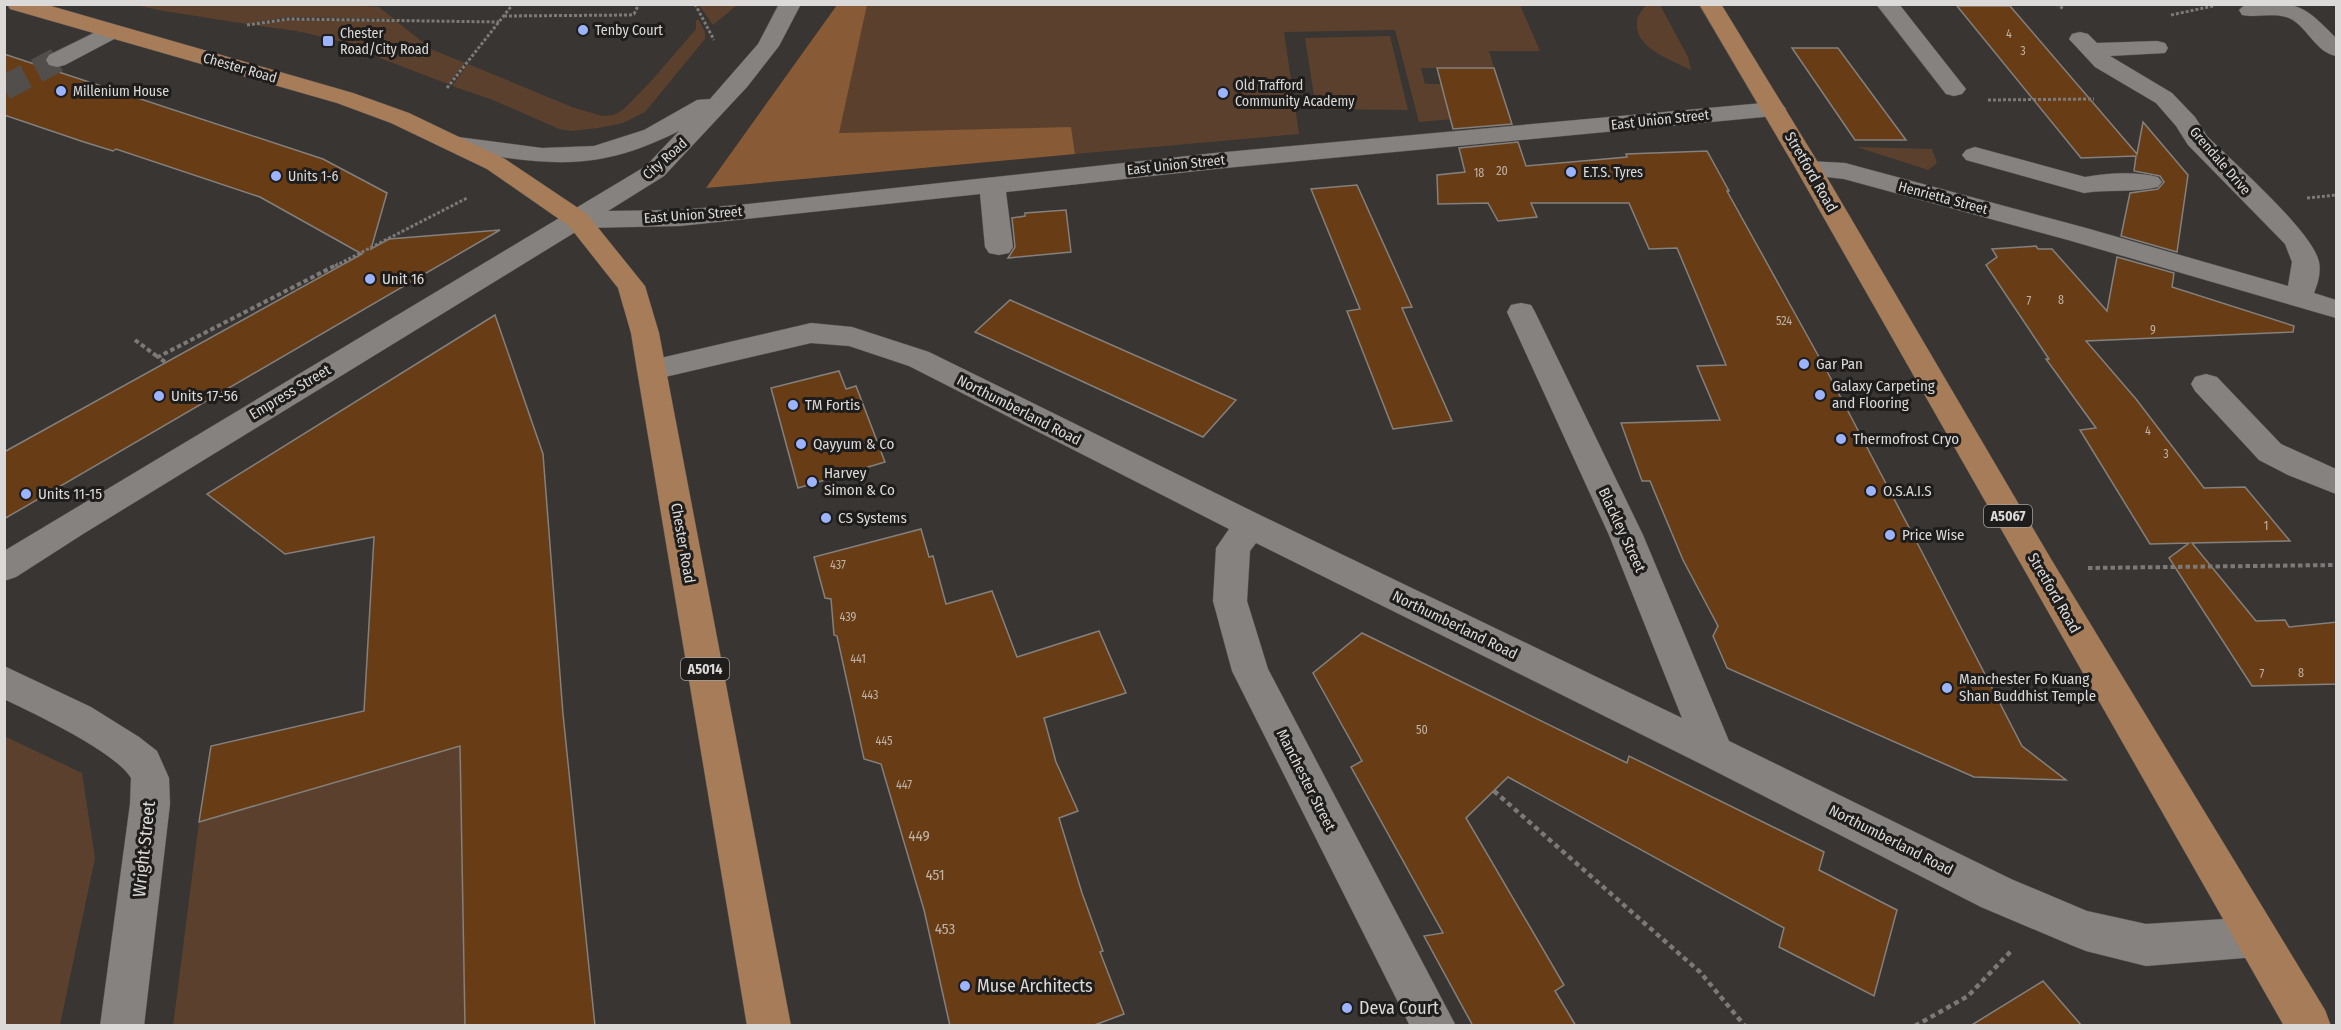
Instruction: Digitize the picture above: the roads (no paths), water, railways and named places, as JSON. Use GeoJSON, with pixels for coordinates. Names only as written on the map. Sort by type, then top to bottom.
{"type":"FeatureCollection","features":[{"type":"Feature","properties":{"kind":"main road","name":"Chester Road"},"geometry":{"type":"LineString","coordinates":[[18,4],[345,98],[400,118],[458,144],[496,164],[578,220],[631,286],[652,370],[769,1026]]}},
{"type":"Feature","properties":{"kind":"main road","name":"Stretford Road"},"geometry":{"type":"LineString","coordinates":[[1710,4],[1809,169],[2039,568],[2309,1026]]}},
{"type":"Feature","properties":{"kind":"street","name":"City Road"},"geometry":{"type":"LineString","coordinates":[[578,220],[655,171],[739,82],[768,46],[790,4]]}},
{"type":"Feature","properties":{"kind":"street"},"geometry":{"type":"LineString","coordinates":[[1887,4],[1954,89]]}},
{"type":"Feature","properties":{"kind":"street"},"geometry":{"type":"LineString","coordinates":[[2250,10],[2275,9],[2300,16],[2309,21],[2318,33],[2337,49]]}},
{"type":"Feature","properties":{"kind":"street"},"geometry":{"type":"LineString","coordinates":[[57,60],[110,32]]}},
{"type":"Feature","properties":{"kind":"street","name":"Grendale Drive"},"geometry":{"type":"LineString","coordinates":[[2157,48],[2086,44],[2112,68],[2151,88],[2164,98],[2186,122],[2197,140],[2296,240],[2306,256],[2307,275],[2298,298]]}},
{"type":"Feature","properties":{"kind":"street","name":"City Road"},"geometry":{"type":"LineString","coordinates":[[589,154],[637,141],[683,119],[739,82]]}},
{"type":"Feature","properties":{"kind":"street","name":"East Union Street"},"geometry":{"type":"LineString","coordinates":[[578,220],[680,218],[1215,161],[1774,110]]}},
{"type":"Feature","properties":{"kind":"street","name":"Chester Road"},"geometry":{"type":"LineString","coordinates":[[458,144],[556,157],[589,154]]}},
{"type":"Feature","properties":{"kind":"street"},"geometry":{"type":"LineString","coordinates":[[1975,155],[2084,184],[2150,182]]}},
{"type":"Feature","properties":{"kind":"street","name":"Henrietta Street"},"geometry":{"type":"LineString","coordinates":[[1809,169],[1845,171],[2077,234],[2337,309]]}},
{"type":"Feature","properties":{"kind":"street"},"geometry":{"type":"LineString","coordinates":[[992,184],[999,247]]}},
{"type":"Feature","properties":{"kind":"street"},"geometry":{"type":"LineString","coordinates":[[2077,234],[2084,184]]}},
{"type":"Feature","properties":{"kind":"street","name":"Empress Street"},"geometry":{"type":"LineString","coordinates":[[4,568],[81,518],[578,220]]}},
{"type":"Feature","properties":{"kind":"street","name":"Blackley Street"},"geometry":{"type":"LineString","coordinates":[[1521,312],[1626,535],[1715,752]]}},
{"type":"Feature","properties":{"kind":"street","name":"Northumberland Road"},"geometry":{"type":"LineString","coordinates":[[652,370],[811,333],[852,337],[919,359],[1996,893],[2086,931],[2146,945],[2256,937]]}},
{"type":"Feature","properties":{"kind":"street"},"geometry":{"type":"LineString","coordinates":[[2204,398],[2237,420],[2270,452],[2299,467],[2337,482]]}},
{"type":"Feature","properties":{"kind":"street","name":"Manchester Street"},"geometry":{"type":"LineString","coordinates":[[1250,525],[1233,548],[1230,601],[1250,671],[1434,1026]]}},
{"type":"Feature","properties":{"kind":"street","name":"Wright Street"},"geometry":{"type":"LineString","coordinates":[[4,681],[78,718],[126,749],[143,763],[150,778],[150,804],[122,1026]]}},
{"type":"Feature","properties":{"kind":"tunnel"},"geometry":{"type":"LineString","coordinates":[[4,88],[57,60]]}},
{"type":"Feature","properties":{"kind":"place","name":"Tenby Court"},"geometry":{"type":"Point","coordinates":[583,30]}},
{"type":"Feature","properties":{"kind":"place","name":"Chester Road/City Road"},"geometry":{"type":"Point","coordinates":[328,41]}},
{"type":"Feature","properties":{"kind":"place","name":"Millenium House"},"geometry":{"type":"Point","coordinates":[61,91]}},
{"type":"Feature","properties":{"kind":"place","name":"Old Trafford Community Academy"},"geometry":{"type":"Point","coordinates":[1223,93]}},
{"type":"Feature","properties":{"kind":"place","name":"E.T.S. Tyres"},"geometry":{"type":"Point","coordinates":[1571,172]}},
{"type":"Feature","properties":{"kind":"place","name":"Units 1-6"},"geometry":{"type":"Point","coordinates":[276,176]}},
{"type":"Feature","properties":{"kind":"place","name":"Unit 16"},"geometry":{"type":"Point","coordinates":[370,279]}},
{"type":"Feature","properties":{"kind":"place","name":"Gar Pan"},"geometry":{"type":"Point","coordinates":[1804,364]}},
{"type":"Feature","properties":{"kind":"place","name":"Galaxy Carpeting and Flooring"},"geometry":{"type":"Point","coordinates":[1820,395]}},
{"type":"Feature","properties":{"kind":"place","name":"Units 17-56"},"geometry":{"type":"Point","coordinates":[159,396]}},
{"type":"Feature","properties":{"kind":"place","name":"TM Fortis"},"geometry":{"type":"Point","coordinates":[793,405]}},
{"type":"Feature","properties":{"kind":"place","name":"Thermofrost Cryo"},"geometry":{"type":"Point","coordinates":[1841,439]}},
{"type":"Feature","properties":{"kind":"place","name":"Qayyum & Co"},"geometry":{"type":"Point","coordinates":[801,444]}},
{"type":"Feature","properties":{"kind":"place","name":"Harvey Simon & Co"},"geometry":{"type":"Point","coordinates":[812,482]}},
{"type":"Feature","properties":{"kind":"place","name":"O.S.A.I.S"},"geometry":{"type":"Point","coordinates":[1871,491]}},
{"type":"Feature","properties":{"kind":"place","name":"Units 11-15"},"geometry":{"type":"Point","coordinates":[26,494]}},
{"type":"Feature","properties":{"kind":"place","name":"CS Systems"},"geometry":{"type":"Point","coordinates":[826,518]}},
{"type":"Feature","properties":{"kind":"place","name":"Price Wise"},"geometry":{"type":"Point","coordinates":[1890,535]}},
{"type":"Feature","properties":{"kind":"place","name":"Manchester Fo Kuang Shan Buddhist Temple"},"geometry":{"type":"Point","coordinates":[1947,688]}},
{"type":"Feature","properties":{"kind":"place","name":"Muse Architects"},"geometry":{"type":"Point","coordinates":[965,986]}},
{"type":"Feature","properties":{"kind":"place","name":"Deva Court"},"geometry":{"type":"Point","coordinates":[1347,1008]}}]}
